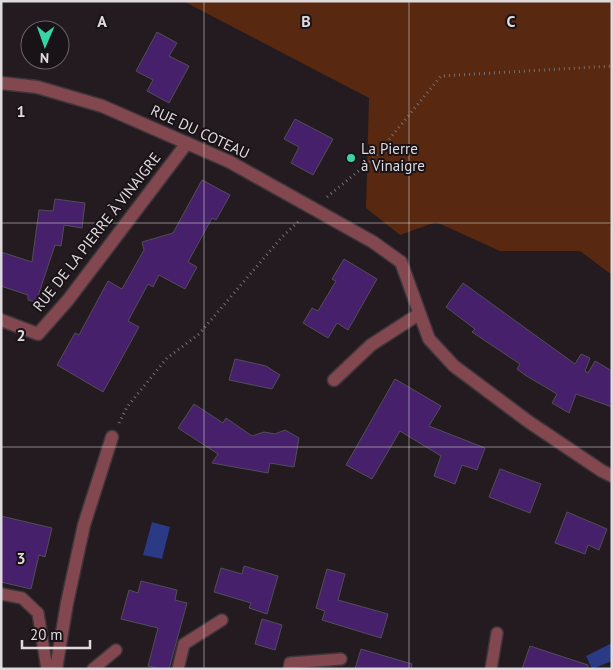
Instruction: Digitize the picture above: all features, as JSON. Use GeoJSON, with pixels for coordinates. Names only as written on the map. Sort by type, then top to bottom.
{"type":"FeatureCollection","features":[{"type":"Feature","properties":{"kind":"street","name":"RUE DU COTEAU"},"geometry":{"type":"LineString","coordinates":[[1,83],[37,87],[102,106],[230,162],[373,242],[401,262],[429,339],[454,366],[529,422],[612,476]]}},
{"type":"Feature","properties":{"kind":"street","name":"RUE DE LA PIERRE À VINAIGRE"},"geometry":{"type":"LineString","coordinates":[[1,320],[38,334],[68,300],[187,143]]}},
{"type":"Feature","properties":{"kind":"street"},"geometry":{"type":"LineString","coordinates":[[334,380],[370,345],[419,314]]}},
{"type":"Feature","properties":{"kind":"street"},"geometry":{"type":"LineString","coordinates":[[56,669],[67,603],[84,525],[112,437]]}},
{"type":"Feature","properties":{"kind":"lane"},"geometry":{"type":"LineString","coordinates":[[1,594],[22,598],[38,613],[48,669]]}},
{"type":"Feature","properties":{"kind":"lane"},"geometry":{"type":"LineString","coordinates":[[178,669],[184,644],[222,620]]}},
{"type":"Feature","properties":{"kind":"lane"},"geometry":{"type":"LineString","coordinates":[[491,669],[497,633]]}},
{"type":"Feature","properties":{"kind":"lane"},"geometry":{"type":"LineString","coordinates":[[93,669],[116,650]]}},
{"type":"Feature","properties":{"kind":"lane"},"geometry":{"type":"LineString","coordinates":[[289,669],[290,663],[341,659]]}},
{"type":"Feature","properties":{"kind":"shaded area"},"geometry":{"type":"Polygon","coordinates":[[[183,1],[612,1],[612,219],[609,224],[612,226],[612,275],[580,251],[500,251],[436,222],[400,235],[366,208],[369,98],[183,1]]]}},
{"type":"Feature","properties":{"kind":"water"},"geometry":{"type":"Polygon","coordinates":[[[152,522],[170,527],[162,559],[143,555],[152,522]]]}},
{"type":"Feature","properties":{"kind":"water"},"geometry":{"type":"Polygon","coordinates":[[[612,643],[612,661],[592,669],[586,656],[612,643]]]}},
{"type":"Feature","properties":{"kind":"building"},"geometry":{"type":"Polygon","coordinates":[[[157,32],[177,43],[169,56],[189,66],[169,103],[147,91],[153,80],[136,71],[157,32]]]}},
{"type":"Feature","properties":{"kind":"building"},"geometry":{"type":"Polygon","coordinates":[[[295,119],[333,139],[313,175],[291,163],[299,147],[284,139],[295,119]]]}},
{"type":"Feature","properties":{"kind":"building"},"geometry":{"type":"Polygon","coordinates":[[[202,180],[230,195],[216,220],[212,218],[188,262],[197,267],[185,289],[159,275],[153,287],[148,284],[128,321],[139,327],[103,392],[57,365],[75,333],[79,335],[108,281],[122,289],[144,250],[142,242],[173,233],[202,180]]]}},
{"type":"Feature","properties":{"kind":"building"},"geometry":{"type":"Polygon","coordinates":[[[55,199],[85,203],[82,228],[64,225],[61,246],[55,245],[36,302],[28,300],[28,295],[1,286],[1,252],[32,262],[39,210],[53,211],[55,199]]]}},
{"type":"Feature","properties":{"kind":"building"},"geometry":{"type":"Polygon","coordinates":[[[344,259],[377,279],[348,330],[337,323],[328,338],[303,323],[312,308],[318,311],[336,281],[332,279],[344,259]]]}},
{"type":"Feature","properties":{"kind":"building"},"geometry":{"type":"Polygon","coordinates":[[[463,283],[575,364],[581,354],[590,358],[585,371],[588,373],[595,361],[612,371],[612,407],[576,394],[569,413],[552,403],[557,394],[517,369],[520,364],[472,332],[475,329],[446,307],[463,283]]]}},
{"type":"Feature","properties":{"kind":"building"},"geometry":{"type":"Polygon","coordinates":[[[235,359],[266,366],[280,375],[272,389],[229,380],[235,359]]]}},
{"type":"Feature","properties":{"kind":"building"},"geometry":{"type":"Polygon","coordinates":[[[395,379],[441,406],[429,426],[485,448],[477,470],[462,465],[455,484],[434,476],[441,456],[400,431],[372,479],[346,465],[395,379]]]}},
{"type":"Feature","properties":{"kind":"building"},"geometry":{"type":"Polygon","coordinates":[[[194,404],[223,423],[226,418],[252,436],[264,432],[275,434],[285,430],[299,438],[294,467],[270,463],[268,473],[212,463],[218,454],[178,428],[194,404]]]}},
{"type":"Feature","properties":{"kind":"building"},"geometry":{"type":"Polygon","coordinates":[[[500,469],[541,484],[530,513],[489,497],[500,469]]]}},
{"type":"Feature","properties":{"kind":"building"},"geometry":{"type":"Polygon","coordinates":[[[567,512],[607,529],[599,550],[588,545],[585,554],[555,543],[567,512]]]}},
{"type":"Feature","properties":{"kind":"building"},"geometry":{"type":"Polygon","coordinates":[[[1,516],[52,528],[45,557],[39,555],[31,589],[1,582],[1,516]]]}},
{"type":"Feature","properties":{"kind":"building"},"geometry":{"type":"Polygon","coordinates":[[[244,566],[278,576],[267,614],[249,608],[251,603],[214,592],[221,568],[242,574],[244,566]]]}},
{"type":"Feature","properties":{"kind":"building"},"geometry":{"type":"Polygon","coordinates":[[[327,569],[345,574],[338,600],[388,614],[381,638],[322,620],[325,611],[316,608],[327,569]]]}},
{"type":"Feature","properties":{"kind":"building"},"geometry":{"type":"Polygon","coordinates":[[[141,581],[177,590],[175,600],[187,603],[169,669],[148,666],[158,628],[121,619],[129,590],[138,593],[141,581]]]}},
{"type":"Feature","properties":{"kind":"building"},"geometry":{"type":"Polygon","coordinates":[[[262,619],[282,625],[275,650],[255,644],[262,619]]]}},
{"type":"Feature","properties":{"kind":"building"},"geometry":{"type":"Polygon","coordinates":[[[530,646],[588,665],[588,669],[522,669],[530,646]]]}},
{"type":"Feature","properties":{"kind":"building"},"geometry":{"type":"Polygon","coordinates":[[[361,649],[412,664],[411,669],[355,669],[361,649]]]}},
{"type":"Feature","properties":{"kind":"place","name":"La Pierre à Vinaigre"},"geometry":{"type":"Point","coordinates":[351,158]}}]}
